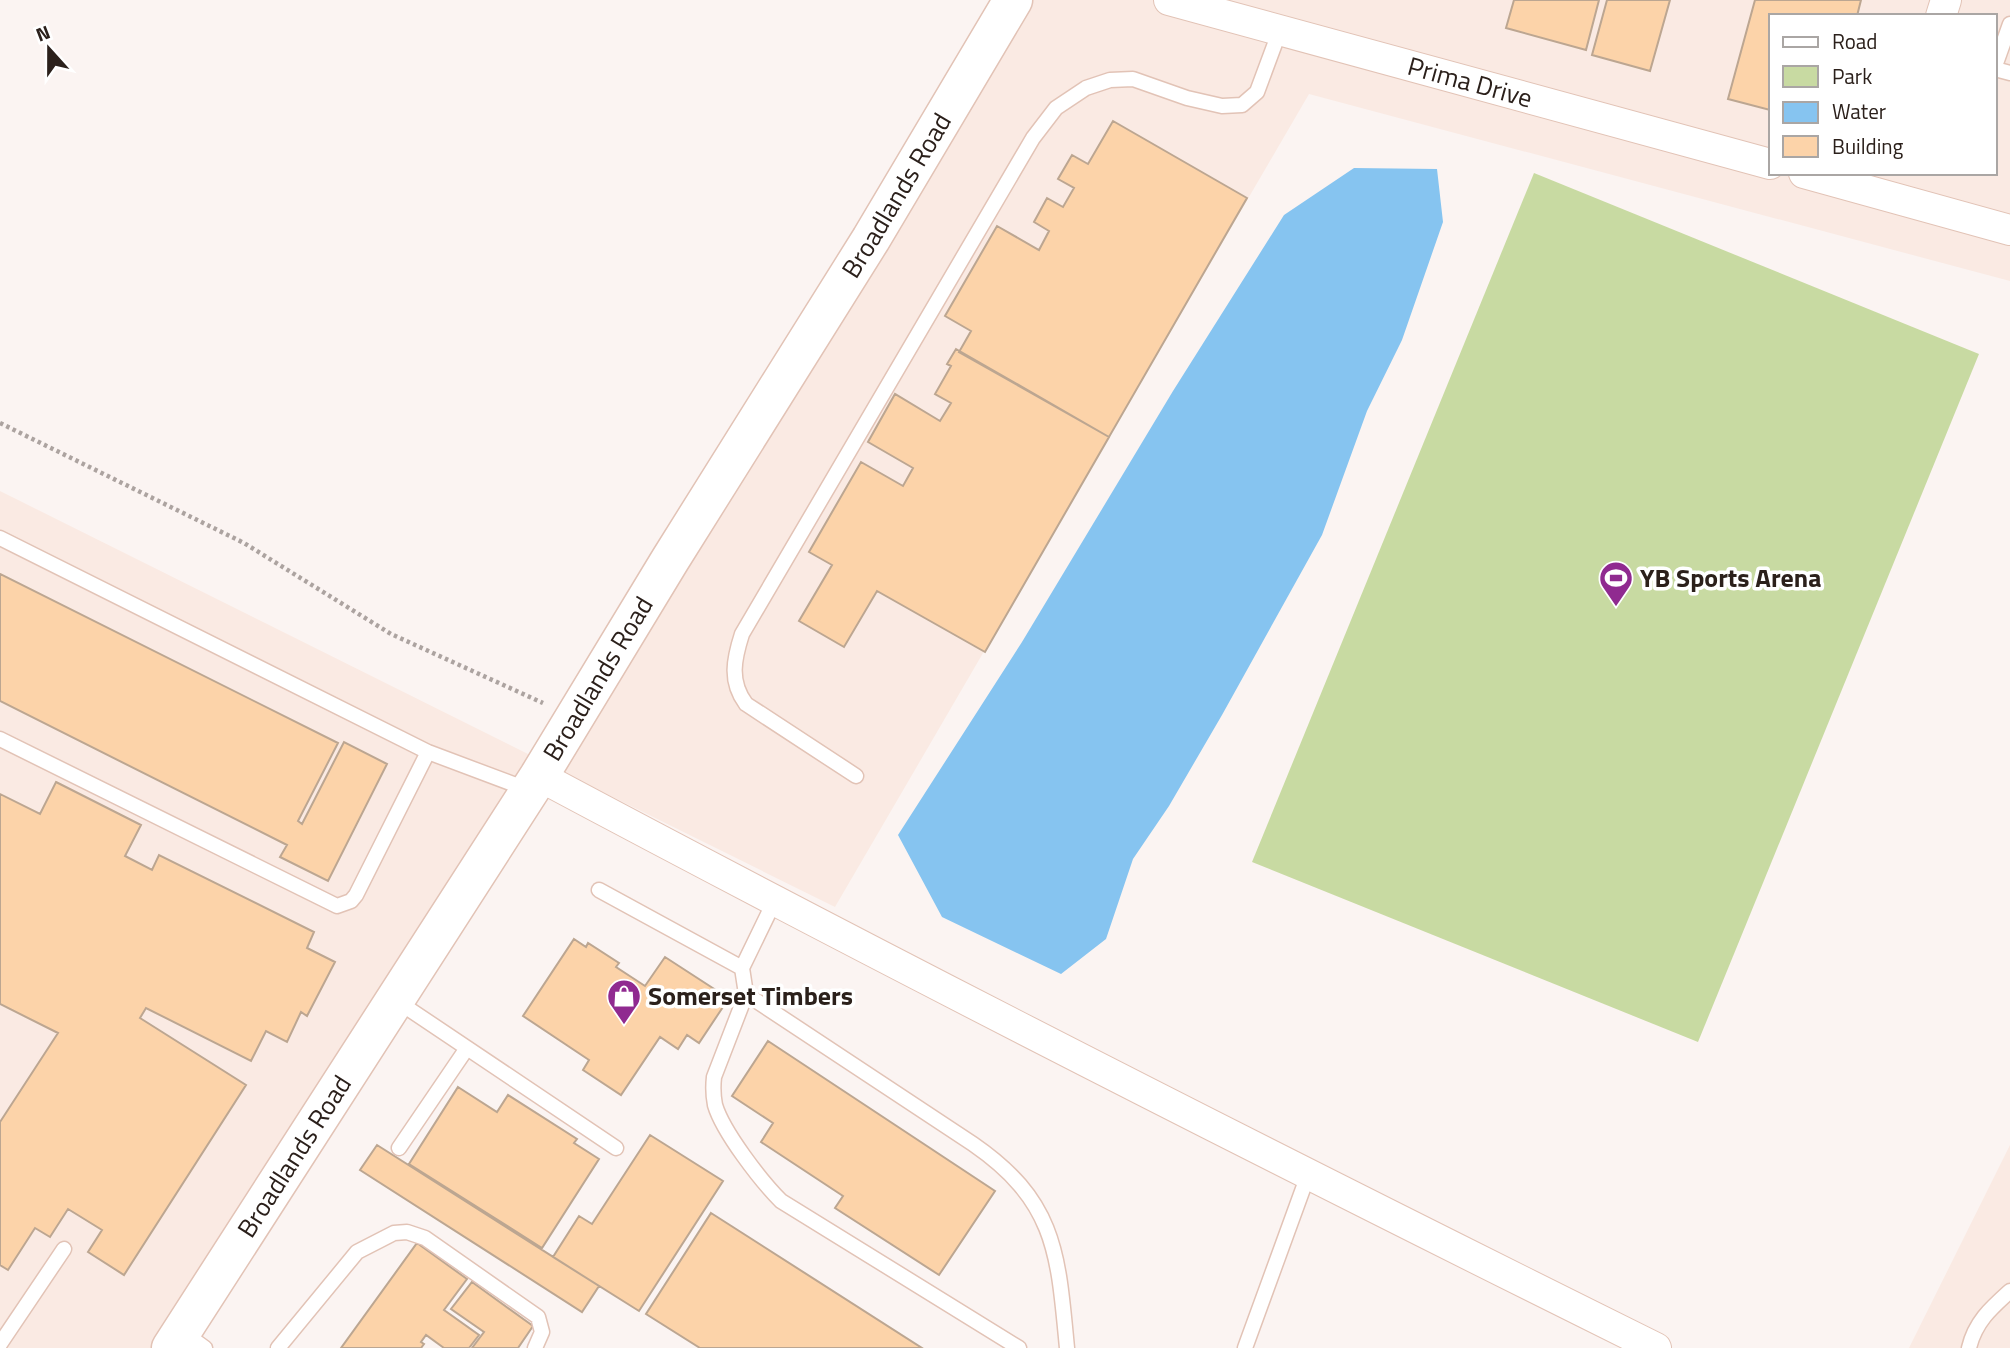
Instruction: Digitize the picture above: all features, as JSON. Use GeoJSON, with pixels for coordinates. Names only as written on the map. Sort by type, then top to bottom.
{"type":"FeatureCollection","features":[{"type":"Feature","properties":{"kind":"main road","name":"Broadlands Road"},"geometry":{"type":"LineString","coordinates":[[186,1342],[395,1000],[534,783],[871,239],[1013,0]]}},
{"type":"Feature","properties":{"kind":"street","name":"Prima Drive"},"geometry":{"type":"LineString","coordinates":[[1169,0],[1769,164]]}},
{"type":"Feature","properties":{"kind":"street"},"geometry":{"type":"LineString","coordinates":[[1819,175],[1879,183],[2010,230]]}},
{"type":"Feature","properties":{"kind":"street"},"geometry":{"type":"LineString","coordinates":[[534,783],[1656,1348]]}},
{"type":"Feature","properties":{"kind":"lane"},"geometry":{"type":"LineString","coordinates":[[1996,66],[2010,24]]}},
{"type":"Feature","properties":{"kind":"lane"},"geometry":{"type":"LineString","coordinates":[[856,775],[746,704],[734,681],[736,652],[743,634],[1033,138],[1056,108],[1086,88],[1110,80],[1133,79],[1187,98],[1222,106],[1242,105],[1257,92],[1280,30]]}},
{"type":"Feature","properties":{"kind":"lane"},"geometry":{"type":"LineString","coordinates":[[0,538],[428,752],[534,783]]}},
{"type":"Feature","properties":{"kind":"lane"},"geometry":{"type":"LineString","coordinates":[[0,739],[337,906],[351,901],[356,895],[428,752]]}},
{"type":"Feature","properties":{"kind":"lane"},"geometry":{"type":"LineString","coordinates":[[599,890],[742,968]]}},
{"type":"Feature","properties":{"kind":"lane"},"geometry":{"type":"LineString","coordinates":[[774,902],[742,968],[746,994],[714,1077],[713,1090],[719,1114],[755,1173],[768,1189],[796,1212],[1019,1348]]}},
{"type":"Feature","properties":{"kind":"lane"},"geometry":{"type":"LineString","coordinates":[[746,994],[974,1144],[998,1161],[1019,1181],[1036,1205],[1054,1246],[1059,1268],[1067,1348]]}},
{"type":"Feature","properties":{"kind":"lane"},"geometry":{"type":"LineString","coordinates":[[395,1000],[616,1148]]}},
{"type":"Feature","properties":{"kind":"lane"},"geometry":{"type":"LineString","coordinates":[[399,1147],[467,1048]]}},
{"type":"Feature","properties":{"kind":"lane"},"geometry":{"type":"LineString","coordinates":[[1245,1348],[1308,1175]]}},
{"type":"Feature","properties":{"kind":"lane"},"geometry":{"type":"LineString","coordinates":[[278,1348],[357,1252],[394,1233],[407,1232],[425,1238],[538,1317],[542,1332],[535,1348]]}},
{"type":"Feature","properties":{"kind":"lane"},"geometry":{"type":"LineString","coordinates":[[0,1344],[64,1249]]}},
{"type":"Feature","properties":{"kind":"lane"},"geometry":{"type":"LineString","coordinates":[[1969,1348],[1975,1328],[1985,1314],[2010,1291]]}},
{"type":"Feature","properties":{"kind":"path"},"geometry":{"type":"LineString","coordinates":[[0,423],[244,543],[391,634],[575,717]]}},
{"type":"Feature","properties":{"kind":"shaded area"},"geometry":{"type":"Polygon","coordinates":[[[1009,0],[2010,0],[2010,281],[1309,94],[835,907],[546,764],[180,1348],[0,1348],[0,491],[546,763],[1009,0]]]}},
{"type":"Feature","properties":{"kind":"shaded area"},"geometry":{"type":"Polygon","coordinates":[[[2010,1145],[2010,1348],[1909,1348],[2010,1145]]]}},
{"type":"Feature","properties":{"kind":"green space","name":"YB Sports Arena"},"geometry":{"type":"Polygon","coordinates":[[[1534,173],[1979,354],[1698,1042],[1252,862],[1534,173]]]}},
{"type":"Feature","properties":{"kind":"water"},"geometry":{"type":"Polygon","coordinates":[[[1354,168],[1437,169],[1443,222],[1402,340],[1367,411],[1322,535],[1169,806],[1133,859],[1106,939],[1061,974],[942,917],[898,835],[1022,642],[1173,391],[1284,215],[1354,168]]]}},
{"type":"Feature","properties":{"kind":"building"},"geometry":{"type":"Polygon","coordinates":[[[1514,0],[1599,0],[1586,50],[1506,28],[1514,0]]]}},
{"type":"Feature","properties":{"kind":"building"},"geometry":{"type":"Polygon","coordinates":[[[1607,0],[1670,0],[1650,71],[1592,55],[1607,0]]]}},
{"type":"Feature","properties":{"kind":"building"},"geometry":{"type":"Polygon","coordinates":[[[1755,0],[1861,0],[1858,14],[1769,14],[1769,110],[1728,99],[1755,0]]]}},
{"type":"Feature","properties":{"kind":"building"},"geometry":{"type":"Polygon","coordinates":[[[1113,121],[1247,198],[1109,437],[959,352],[971,331],[945,316],[997,226],[1039,250],[1049,231],[1034,222],[1047,198],[1063,207],[1074,188],[1058,179],[1072,155],[1088,164],[1113,121]]]}},
{"type":"Feature","properties":{"kind":"building"},"geometry":{"type":"Polygon","coordinates":[[[956,349],[1109,437],[985,652],[877,591],[844,647],[799,621],[832,565],[809,552],[861,462],[903,486],[913,468],[868,442],[895,394],[940,421],[951,403],[935,394],[951,366],[947,364],[956,349]]]}},
{"type":"Feature","properties":{"kind":"building"},"geometry":{"type":"Polygon","coordinates":[[[0,574],[338,743],[298,821],[302,824],[344,742],[387,764],[328,881],[280,857],[287,845],[0,701],[0,574]]]}},
{"type":"Feature","properties":{"kind":"building"},"geometry":{"type":"Polygon","coordinates":[[[56,782],[141,825],[125,856],[152,870],[159,855],[314,932],[307,948],[335,962],[307,1016],[301,1012],[287,1042],[266,1031],[251,1061],[146,1008],[140,1018],[246,1085],[124,1275],[88,1252],[102,1230],[68,1209],[50,1237],[35,1228],[8,1270],[0,1265],[0,1122],[58,1033],[0,1004],[0,794],[40,814],[56,782]]]}},
{"type":"Feature","properties":{"kind":"building","name":"Somerset Timbers"},"geometry":{"type":"Polygon","coordinates":[[[574,939],[586,947],[588,943],[619,963],[616,967],[645,986],[665,957],[725,996],[719,1004],[723,1007],[699,1043],[687,1035],[678,1049],[660,1037],[621,1095],[583,1070],[589,1060],[523,1016],[574,939]]]}},
{"type":"Feature","properties":{"kind":"building"},"geometry":{"type":"Polygon","coordinates":[[[768,1041],[995,1191],[939,1275],[835,1208],[843,1196],[761,1142],[773,1123],[732,1096],[768,1041]]]}},
{"type":"Feature","properties":{"kind":"building"},"geometry":{"type":"Polygon","coordinates":[[[458,1087],[497,1112],[508,1095],[577,1139],[574,1143],[599,1159],[542,1248],[409,1164],[458,1087]]]}},
{"type":"Feature","properties":{"kind":"building"},"geometry":{"type":"Polygon","coordinates":[[[650,1135],[723,1181],[639,1311],[553,1257],[579,1216],[592,1224],[650,1135]]]}},
{"type":"Feature","properties":{"kind":"building"},"geometry":{"type":"Polygon","coordinates":[[[377,1145],[599,1286],[582,1312],[360,1170],[377,1145]]]}},
{"type":"Feature","properties":{"kind":"building"},"geometry":{"type":"Polygon","coordinates":[[[711,1213],[922,1348],[700,1348],[646,1314],[711,1213]]]}},
{"type":"Feature","properties":{"kind":"building"},"geometry":{"type":"Polygon","coordinates":[[[417,1243],[467,1279],[444,1310],[479,1335],[469,1348],[444,1348],[426,1335],[421,1342],[424,1344],[421,1348],[341,1348],[417,1243]]]}},
{"type":"Feature","properties":{"kind":"building"},"geometry":{"type":"Polygon","coordinates":[[[472,1282],[533,1326],[518,1348],[472,1348],[484,1332],[451,1309],[472,1282]]]}},
{"type":"Feature","properties":{"kind":"place","name":"YB Sports Arena"},"geometry":{"type":"Point","coordinates":[1616,608]}},
{"type":"Feature","properties":{"kind":"place","name":"Somerset Timbers"},"geometry":{"type":"Point","coordinates":[624,1026]}}]}
